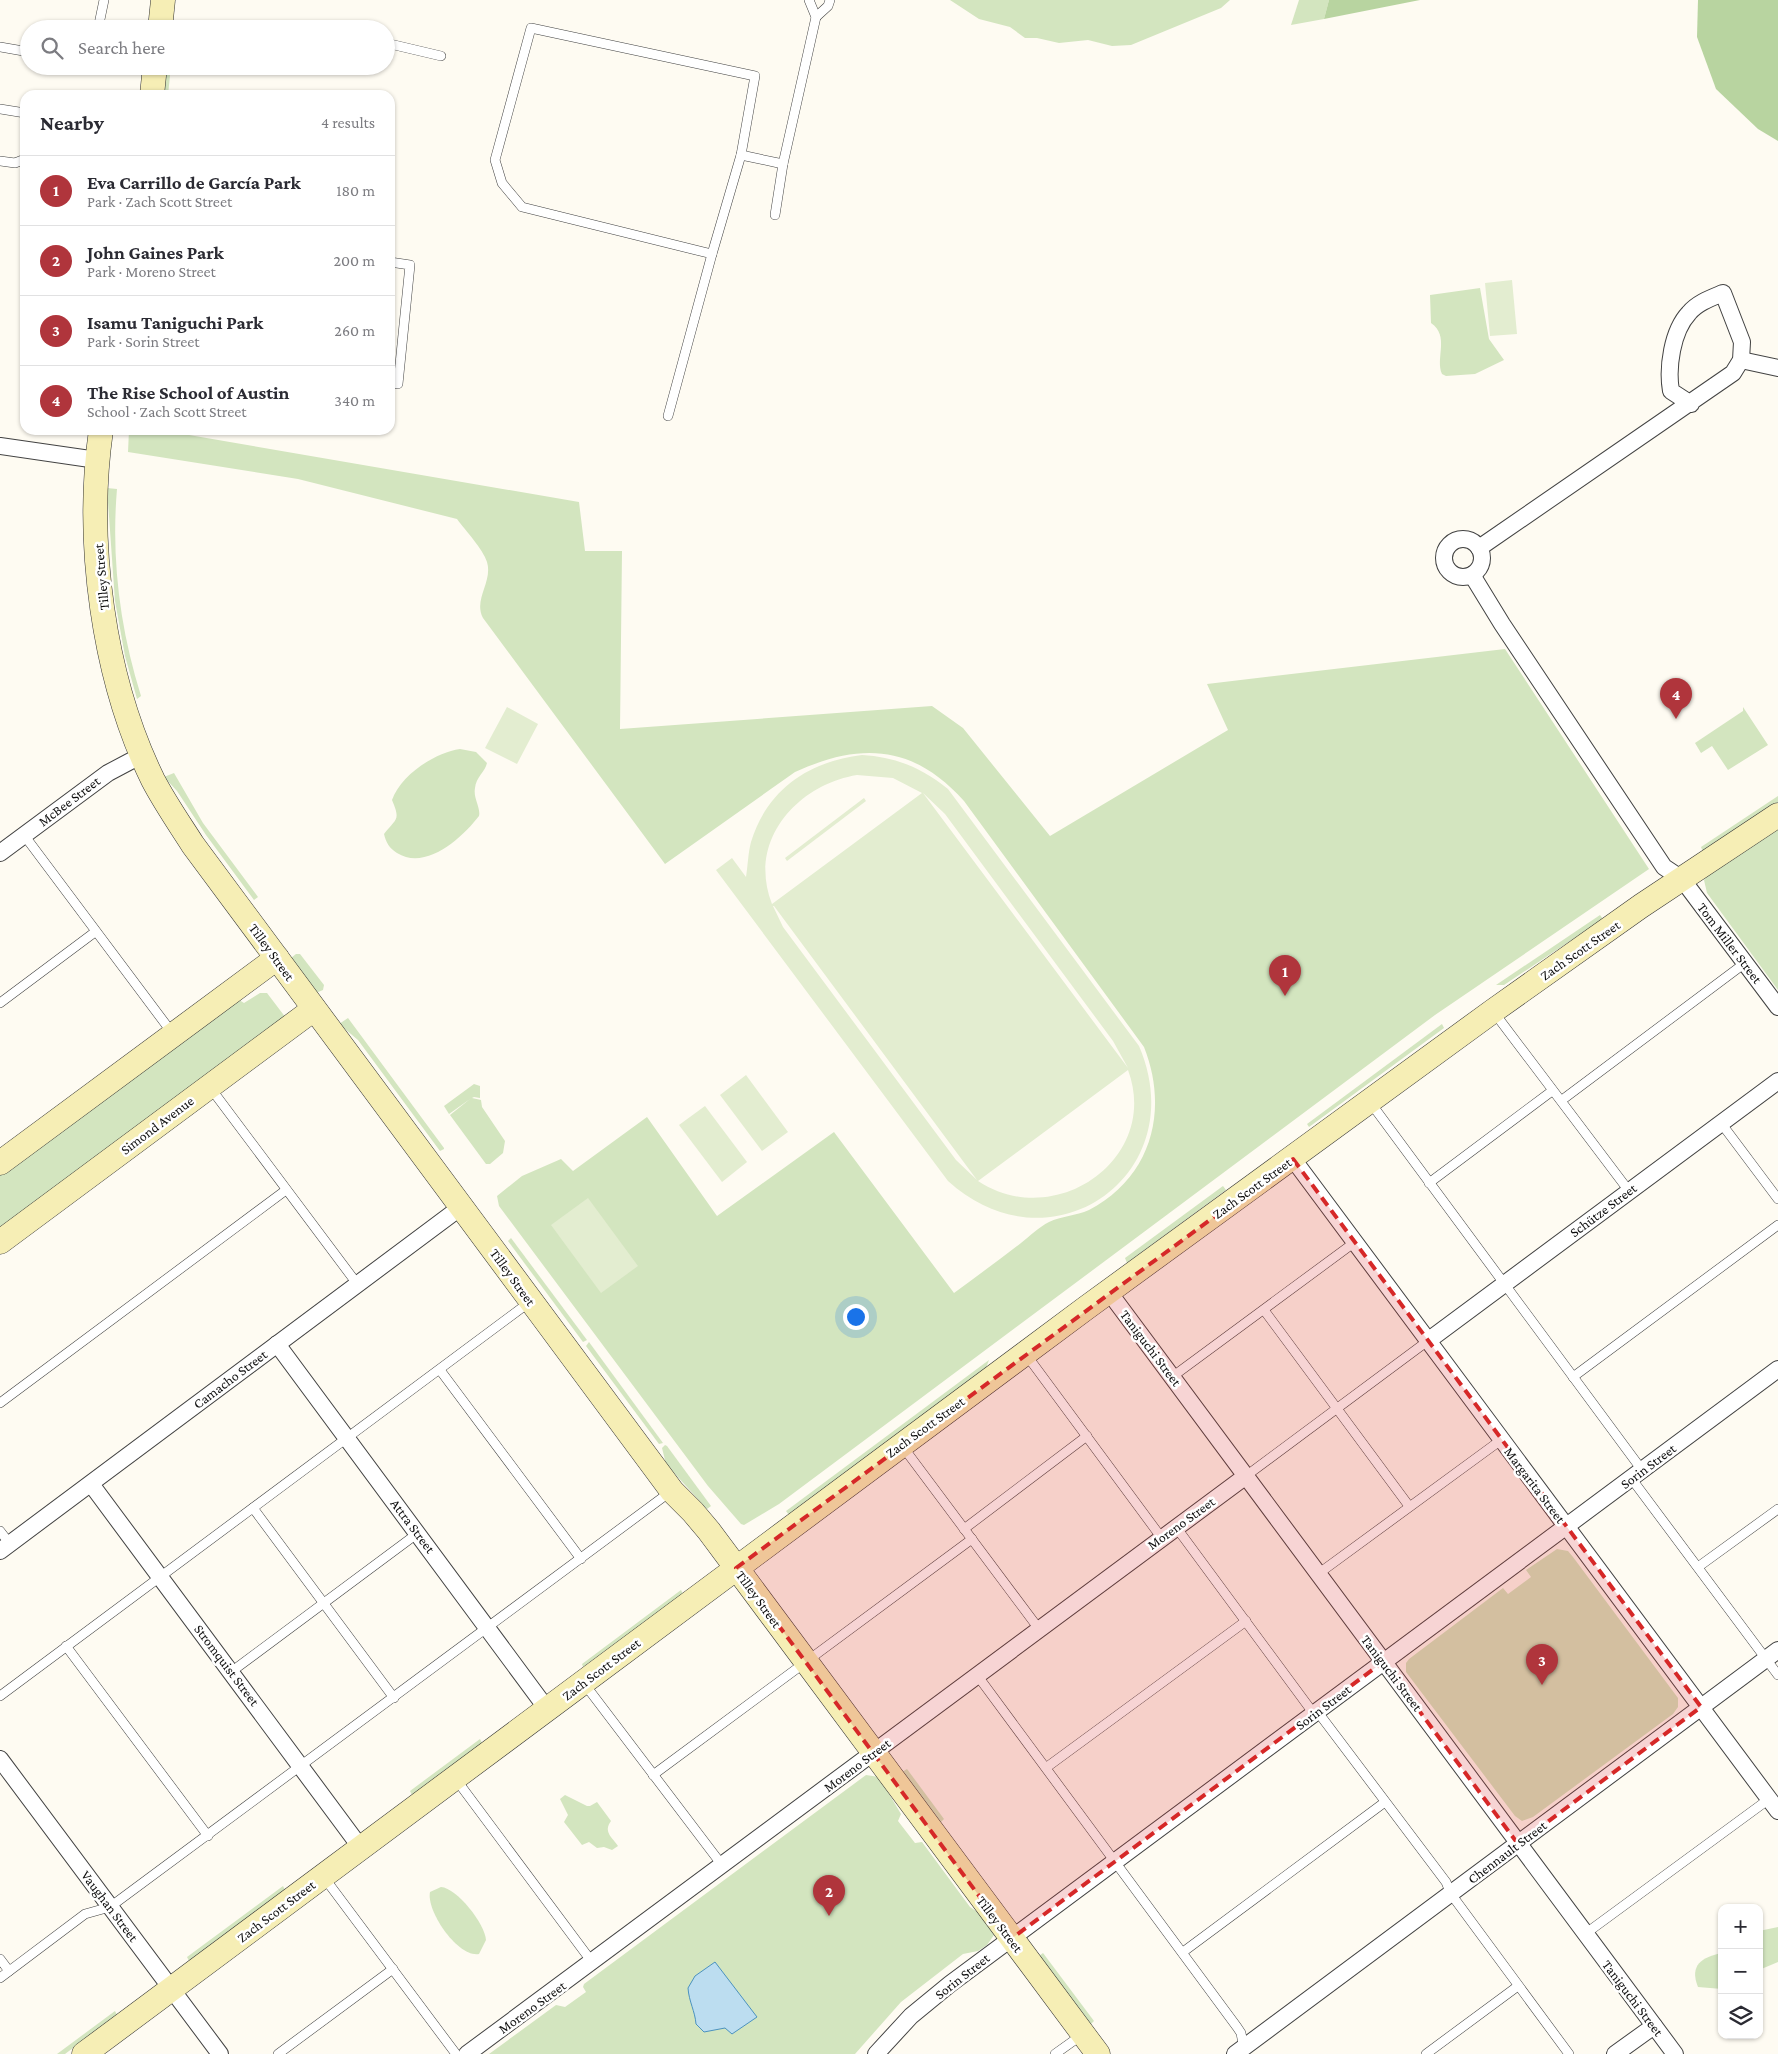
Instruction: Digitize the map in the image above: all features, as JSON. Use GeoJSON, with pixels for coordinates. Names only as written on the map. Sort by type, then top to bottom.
{"type":"FeatureCollection","features":[{"type":"Feature","properties":{"kind":"street"},"geometry":{"type":"LineString","coordinates":[[161,20],[163,0]]}},
{"type":"Feature","properties":{"kind":"street"},"geometry":{"type":"LineString","coordinates":[[153,90],[154,75]]}},
{"type":"Feature","properties":{"kind":"street"},"geometry":{"type":"LineString","coordinates":[[1479,548],[1691,404],[1733,373],[1741,360],[1742,342],[1722,293],[1703,302],[1688,313],[1677,334],[1668,377],[1671,391],[1691,404]]}},
{"type":"Feature","properties":{"kind":"street"},"geometry":{"type":"LineString","coordinates":[[1741,360],[1778,368]]}},
{"type":"Feature","properties":{"kind":"street","name":"Tilley Street"},"geometry":{"type":"LineString","coordinates":[[100,435],[97,460],[96,504],[99,575],[113,662],[125,708],[142,755],[172,814],[314,1009],[672,1491],[694,1512],[1098,2054]]}},
{"type":"Feature","properties":{"kind":"street"},"geometry":{"type":"LineString","coordinates":[[0,446],[97,460]]}},
{"type":"Feature","properties":{"kind":"street"},"geometry":{"type":"LineString","coordinates":[[1456,540],[1469,540],[1479,548],[1482,556],[1481,565],[1472,575],[1466,577],[1454,575],[1445,567],[1444,554],[1446,548],[1456,540]]}},
{"type":"Feature","properties":{"kind":"street","name":"Tom Miller Street"},"geometry":{"type":"LineString","coordinates":[[1472,575],[1502,624],[1664,867],[1682,878],[1778,1007]]}},
{"type":"Feature","properties":{"kind":"street","name":"McBee Street"},"geometry":{"type":"LineString","coordinates":[[0,853],[108,772],[142,755]]}},
{"type":"Feature","properties":{"kind":"street","name":"Zach Scott Street"},"geometry":{"type":"LineString","coordinates":[[84,2054],[1025,1353],[1493,1011],[1682,878],[1778,815]]}},
{"type":"Feature","properties":{"kind":"street"},"geometry":{"type":"LineString","coordinates":[[0,1164],[277,958]]}},
{"type":"Feature","properties":{"kind":"street","name":"Simond Avenue"},"geometry":{"type":"LineString","coordinates":[[0,1242],[314,1009]]}},
{"type":"Feature","properties":{"kind":"street","name":"Schütze Street"},"geometry":{"type":"LineString","coordinates":[[1429,1340],[1778,1081]]}},
{"type":"Feature","properties":{"kind":"street","name":"Margarita Street"},"geometry":{"type":"LineString","coordinates":[[1292,1159],[1429,1340],[1501,1440],[1774,1805]]}},
{"type":"Feature","properties":{"kind":"street","name":"Camacho Street"},"geometry":{"type":"LineString","coordinates":[[5,1548],[277,1344],[358,1286],[461,1207]]}},
{"type":"Feature","properties":{"kind":"street","name":"Taniguchi Street"},"geometry":{"type":"LineString","coordinates":[[1109,1292],[1675,2054]]}},
{"type":"Feature","properties":{"kind":"street","name":"Attra Street"},"geometry":{"type":"LineString","coordinates":[[277,1344],[547,1709]]}},
{"type":"Feature","properties":{"kind":"street","name":"Sorin Street"},"geometry":{"type":"LineString","coordinates":[[876,2054],[911,2016],[1011,1939],[1778,1369]]}},
{"type":"Feature","properties":{"kind":"street","name":"Moreno Street"},"geometry":{"type":"LineString","coordinates":[[467,2054],[1161,1537],[1246,1476]]}},
{"type":"Feature","properties":{"kind":"street","name":"Stromquist Street"},"geometry":{"type":"LineString","coordinates":[[91,1484],[361,1848]]}},
{"type":"Feature","properties":{"kind":"street","name":"Chennault Street"},"geometry":{"type":"LineString","coordinates":[[1242,2052],[1772,1655]]}},
{"type":"Feature","properties":{"kind":"street","name":"Vaughan Street"},"geometry":{"type":"LineString","coordinates":[[0,1758],[220,2054]]}},
{"type":"Feature","properties":{"kind":"street"},"geometry":{"type":"LineString","coordinates":[[1615,2054],[1654,2026]]}},
{"type":"Feature","properties":{"kind":"lane"},"geometry":{"type":"LineString","coordinates":[[100,20],[104,0]]}},
{"type":"Feature","properties":{"kind":"lane"},"geometry":{"type":"LineString","coordinates":[[775,215],[783,164],[816,16],[809,0]]}},
{"type":"Feature","properties":{"kind":"lane"},"geometry":{"type":"LineString","coordinates":[[816,16],[828,6],[830,0]]}},
{"type":"Feature","properties":{"kind":"lane"},"geometry":{"type":"LineString","coordinates":[[668,416],[741,155],[755,76],[531,28],[495,160],[502,183],[522,207],[712,254]]}},
{"type":"Feature","properties":{"kind":"lane"},"geometry":{"type":"LineString","coordinates":[[395,45],[440,56]]}},
{"type":"Feature","properties":{"kind":"lane"},"geometry":{"type":"LineString","coordinates":[[0,47],[20,50]]}},
{"type":"Feature","properties":{"kind":"lane"},"geometry":{"type":"LineString","coordinates":[[0,109],[20,112]]}},
{"type":"Feature","properties":{"kind":"lane"},"geometry":{"type":"LineString","coordinates":[[741,155],[783,164]]}},
{"type":"Feature","properties":{"kind":"lane"},"geometry":{"type":"LineString","coordinates":[[0,161],[15,163],[20,161]]}},
{"type":"Feature","properties":{"kind":"lane"},"geometry":{"type":"LineString","coordinates":[[395,263],[410,265],[398,384],[395,384]]}},
{"type":"Feature","properties":{"kind":"lane"},"geometry":{"type":"LineString","coordinates":[[24,835],[173,1035]]}},
{"type":"Feature","properties":{"kind":"lane"},"geometry":{"type":"LineString","coordinates":[[0,1003],[95,932]]}},
{"type":"Feature","properties":{"kind":"lane"},"geometry":{"type":"LineString","coordinates":[[1562,1100],[1745,963]]}},
{"type":"Feature","properties":{"kind":"lane"},"geometry":{"type":"LineString","coordinates":[[1493,1011],[1629,1191]]}},
{"type":"Feature","properties":{"kind":"lane"},"geometry":{"type":"LineString","coordinates":[[209,1086],[358,1286]]}},
{"type":"Feature","properties":{"kind":"lane"},"geometry":{"type":"LineString","coordinates":[[1428,1183],[1552,1091]]}},
{"type":"Feature","properties":{"kind":"lane"},"geometry":{"type":"LineString","coordinates":[[1369,1102],[1573,1377],[1698,1568],[1772,1655],[1778,1675]]}},
{"type":"Feature","properties":{"kind":"lane"},"geometry":{"type":"LineString","coordinates":[[1721,1123],[1778,1199]]}},
{"type":"Feature","properties":{"kind":"lane"},"geometry":{"type":"LineString","coordinates":[[0,1403],[286,1190]]}},
{"type":"Feature","properties":{"kind":"lane"},"geometry":{"type":"LineString","coordinates":[[1573,1377],[1778,1225]]}},
{"type":"Feature","properties":{"kind":"lane"},"geometry":{"type":"LineString","coordinates":[[1172,1377],[1355,1242]]}},
{"type":"Feature","properties":{"kind":"lane"},"geometry":{"type":"LineString","coordinates":[[0,1696],[531,1301]]}},
{"type":"Feature","properties":{"kind":"lane"},"geometry":{"type":"LineString","coordinates":[[1264,1310],[1409,1506]]}},
{"type":"Feature","properties":{"kind":"lane"},"geometry":{"type":"LineString","coordinates":[[1246,1476],[1429,1340]]}},
{"type":"Feature","properties":{"kind":"lane"},"geometry":{"type":"LineString","coordinates":[[1025,1353],[1161,1537]]}},
{"type":"Feature","properties":{"kind":"lane"},"geometry":{"type":"LineString","coordinates":[[440,1370],[581,1558]]}},
{"type":"Feature","properties":{"kind":"lane"},"geometry":{"type":"LineString","coordinates":[[964,1528],[1087,1436]]}},
{"type":"Feature","properties":{"kind":"lane"},"geometry":{"type":"LineString","coordinates":[[1318,1574],[1501,1440]]}},
{"type":"Feature","properties":{"kind":"lane"},"geometry":{"type":"LineString","coordinates":[[902,1444],[1039,1629]]}},
{"type":"Feature","properties":{"kind":"lane"},"geometry":{"type":"LineString","coordinates":[[0,1978],[85,1914],[110,1907],[208,1836],[672,1491]]}},
{"type":"Feature","properties":{"kind":"lane"},"geometry":{"type":"LineString","coordinates":[[253,1508],[394,1698]]}},
{"type":"Feature","properties":{"kind":"lane"},"geometry":{"type":"LineString","coordinates":[[1698,1568],[1778,1509]]}},
{"type":"Feature","properties":{"kind":"lane"},"geometry":{"type":"LineString","coordinates":[[1176,1527],[1246,1622],[1446,1882],[1451,1894],[1569,2054]]}},
{"type":"Feature","properties":{"kind":"lane"},"geometry":{"type":"LineString","coordinates":[[0,1531],[5,1548]]}},
{"type":"Feature","properties":{"kind":"lane"},"geometry":{"type":"LineString","coordinates":[[231,1672],[418,1534]]}},
{"type":"Feature","properties":{"kind":"lane"},"geometry":{"type":"LineString","coordinates":[[653,1775],[972,1539]]}},
{"type":"Feature","properties":{"kind":"lane"},"geometry":{"type":"LineString","coordinates":[[1047,1767],[1246,1622]]}},
{"type":"Feature","properties":{"kind":"lane"},"geometry":{"type":"LineString","coordinates":[[66,1646],[208,1836]]}},
{"type":"Feature","properties":{"kind":"lane"},"geometry":{"type":"LineString","coordinates":[[978,1675],[1241,2033],[1242,2052]]}},
{"type":"Feature","properties":{"kind":"lane"},"geometry":{"type":"LineString","coordinates":[[583,1682],[722,1865]]}},
{"type":"Feature","properties":{"kind":"lane"},"geometry":{"type":"LineString","coordinates":[[455,1778],[592,1962]]}},
{"type":"Feature","properties":{"kind":"lane"},"geometry":{"type":"LineString","coordinates":[[1183,1952],[1386,1802]]}},
{"type":"Feature","properties":{"kind":"lane"},"geometry":{"type":"LineString","coordinates":[[1585,1934],[1774,1805]]}},
{"type":"Feature","properties":{"kind":"lane"},"geometry":{"type":"LineString","coordinates":[[323,1876],[456,2054]]}},
{"type":"Feature","properties":{"kind":"lane"},"geometry":{"type":"LineString","coordinates":[[0,1959],[9,1971]]}},
{"type":"Feature","properties":{"kind":"lane"},"geometry":{"type":"LineString","coordinates":[[278,2054],[393,1969]]}},
{"type":"Feature","properties":{"kind":"lane"},"geometry":{"type":"LineString","coordinates":[[1426,2054],[1518,1986]]}},
{"type":"Feature","properties":{"kind":"lane"},"geometry":{"type":"LineString","coordinates":[[1055,2054],[1083,2034]]}},
{"type":"Feature","properties":{"kind":"highlighted area"},"geometry":{"type":"Polygon","coordinates":[[[1293,1159],[1701,1707],[1518,1844],[1383,1662],[1011,1939],[736,1568],[1293,1159]]]}},
{"type":"Feature","properties":{"kind":"green space"},"geometry":{"type":"Polygon","coordinates":[[[950,0],[1230,0],[1221,8],[1131,45],[1112,46],[1088,40],[1059,43],[1037,38],[1025,38],[1010,27],[979,19],[950,0]]]}},
{"type":"Feature","properties":{"kind":"green space"},"geometry":{"type":"Polygon","coordinates":[[[1299,0],[1329,0],[1324,19],[1291,25],[1299,0]]]}},
{"type":"Feature","properties":{"kind":"green space"},"geometry":{"type":"Polygon","coordinates":[[[1329,0],[1420,0],[1324,19],[1329,0]]]}},
{"type":"Feature","properties":{"kind":"green space"},"geometry":{"type":"Polygon","coordinates":[[[1698,0],[1778,0],[1778,141],[1758,129],[1716,89],[1697,37],[1698,0]]]}},
{"type":"Feature","properties":{"kind":"green space"},"geometry":{"type":"Polygon","coordinates":[[[165,75],[170,75],[169,90],[164,90],[165,75]]]}},
{"type":"Feature","properties":{"kind":"green space"},"geometry":{"type":"Polygon","coordinates":[[[1512,280],[1517,334],[1490,336],[1485,283],[1512,280]]]}},
{"type":"Feature","properties":{"kind":"green space"},"geometry":{"type":"Polygon","coordinates":[[[1480,288],[1489,339],[1504,360],[1475,374],[1446,376],[1442,374],[1440,368],[1440,334],[1431,323],[1430,295],[1480,288]]]}},
{"type":"Feature","properties":{"kind":"green space"},"geometry":{"type":"Polygon","coordinates":[[[129,435],[189,435],[579,502],[585,551],[622,551],[620,729],[932,706],[963,728],[1050,836],[1228,730],[1207,684],[1505,649],[1649,869],[1435,1015],[779,1504],[744,1525],[741,1524],[708,1486],[499,1206],[497,1196],[522,1176],[561,1159],[573,1171],[647,1117],[717,1216],[834,1132],[954,1293],[1042,1226],[1054,1220],[1089,1210],[1110,1196],[1128,1179],[1141,1161],[1150,1140],[1154,1118],[1155,1094],[1144,1047],[964,801],[945,782],[926,769],[906,759],[886,754],[864,753],[819,762],[795,772],[665,864],[483,618],[480,604],[488,577],[487,562],[478,546],[457,519],[298,479],[128,452],[129,435]]]}},
{"type":"Feature","properties":{"kind":"green space"},"geometry":{"type":"Polygon","coordinates":[[[107,488],[117,489],[115,515],[116,568],[123,620],[141,696],[137,699],[125,656],[115,601],[107,488]]]}},
{"type":"Feature","properties":{"kind":"green space"},"geometry":{"type":"Polygon","coordinates":[[[507,707],[538,724],[517,764],[485,748],[507,707]]]}},
{"type":"Feature","properties":{"kind":"green space"},"geometry":{"type":"Polygon","coordinates":[[[1743,707],[1768,745],[1728,770],[1712,746],[1701,753],[1695,743],[1743,711],[1743,707]]]}},
{"type":"Feature","properties":{"kind":"green space"},"geometry":{"type":"Polygon","coordinates":[[[460,749],[476,752],[487,763],[475,788],[479,816],[463,834],[443,849],[431,855],[420,858],[408,857],[397,853],[388,845],[384,834],[397,816],[392,800],[396,791],[411,774],[429,760],[460,749]]]}},
{"type":"Feature","properties":{"kind":"green space"},"geometry":{"type":"Polygon","coordinates":[[[862,755],[897,761],[928,775],[948,789],[1139,1046],[1151,1092],[1147,1134],[1130,1170],[1103,1197],[1069,1213],[1029,1218],[988,1207],[948,1181],[716,870],[732,858],[746,877],[749,850],[758,823],[779,793],[808,771],[843,758],[862,755]],[[857,775],[835,781],[815,791],[797,804],[783,820],[772,838],[766,859],[766,881],[772,904],[922,793],[893,778],[857,775]],[[923,793],[1128,1068],[1113,1041],[945,814],[923,793]],[[773,906],[783,927],[956,1160],[977,1180],[773,906]],[[1128,1070],[978,1181],[1008,1195],[1039,1198],[1068,1192],[1094,1178],[1115,1158],[1129,1132],[1134,1102],[1128,1070]]]}},
{"type":"Feature","properties":{"kind":"green space"},"geometry":{"type":"Polygon","coordinates":[[[174,773],[203,823],[258,897],[254,900],[206,835],[177,791],[164,777],[174,773]]]}},
{"type":"Feature","properties":{"kind":"green space"},"geometry":{"type":"Polygon","coordinates":[[[1778,796],[1778,802],[1703,852],[1701,847],[1778,796]]]}},
{"type":"Feature","properties":{"kind":"green space"},"geometry":{"type":"Polygon","coordinates":[[[864,798],[866,801],[787,861],[785,858],[864,798]]]}},
{"type":"Feature","properties":{"kind":"green space"},"geometry":{"type":"Polygon","coordinates":[[[1778,828],[1778,990],[1707,893],[1704,880],[1710,872],[1778,828]]]}},
{"type":"Feature","properties":{"kind":"green space"},"geometry":{"type":"Polygon","coordinates":[[[1600,915],[1603,919],[1504,985],[1496,985],[1600,915]]]}},
{"type":"Feature","properties":{"kind":"green space"},"geometry":{"type":"Polygon","coordinates":[[[296,954],[300,954],[324,985],[323,990],[316,993],[291,958],[296,954]]]}},
{"type":"Feature","properties":{"kind":"green space"},"geometry":{"type":"Polygon","coordinates":[[[260,993],[267,993],[286,1018],[0,1231],[0,1174],[236,998],[244,1003],[260,993]]]}},
{"type":"Feature","properties":{"kind":"green space"},"geometry":{"type":"Polygon","coordinates":[[[348,1018],[444,1149],[440,1151],[358,1040],[339,1024],[348,1018]]]}},
{"type":"Feature","properties":{"kind":"green space"},"geometry":{"type":"Polygon","coordinates":[[[1442,1024],[1444,1028],[1309,1127],[1307,1124],[1442,1024]]]}},
{"type":"Feature","properties":{"kind":"green space"},"geometry":{"type":"Polygon","coordinates":[[[746,1075],[788,1132],[762,1151],[720,1095],[746,1075]]]}},
{"type":"Feature","properties":{"kind":"green space"},"geometry":{"type":"Polygon","coordinates":[[[474,1084],[480,1086],[480,1098],[472,1098],[481,1100],[482,1107],[505,1141],[503,1153],[490,1164],[486,1164],[450,1115],[470,1099],[449,1114],[444,1106],[474,1084]]]}},
{"type":"Feature","properties":{"kind":"green space"},"geometry":{"type":"Polygon","coordinates":[[[705,1106],[747,1162],[722,1182],[679,1125],[705,1106]]]}},
{"type":"Feature","properties":{"kind":"green space"},"geometry":{"type":"Polygon","coordinates":[[[1223,1186],[1226,1190],[1127,1263],[1125,1258],[1223,1186]]]}},
{"type":"Feature","properties":{"kind":"green space"},"geometry":{"type":"Polygon","coordinates":[[[588,1198],[638,1266],[601,1293],[551,1225],[588,1198]]]}},
{"type":"Feature","properties":{"kind":"green space"},"geometry":{"type":"Polygon","coordinates":[[[511,1238],[587,1340],[583,1342],[508,1241],[511,1238]]]}},
{"type":"Feature","properties":{"kind":"green space"},"geometry":{"type":"Polygon","coordinates":[[[589,1342],[663,1443],[659,1444],[586,1346],[589,1342]]]}},
{"type":"Feature","properties":{"kind":"green space"},"geometry":{"type":"Polygon","coordinates":[[[989,1360],[986,1368],[789,1515],[786,1511],[989,1360]]]}},
{"type":"Feature","properties":{"kind":"green space"},"geometry":{"type":"Polygon","coordinates":[[[665,1445],[711,1506],[707,1509],[666,1464],[662,1448],[665,1445]]]}},
{"type":"Feature","properties":{"kind":"green space"},"geometry":{"type":"Polygon","coordinates":[[[1557,1549],[1568,1551],[1573,1557],[1678,1698],[1678,1707],[1673,1714],[1533,1817],[1522,1821],[1515,1816],[1406,1672],[1406,1663],[1503,1588],[1508,1594],[1531,1577],[1526,1570],[1557,1549]]]}},
{"type":"Feature","properties":{"kind":"green space"},"geometry":{"type":"Polygon","coordinates":[[[681,1590],[683,1594],[583,1667],[582,1664],[681,1590]]]}},
{"type":"Feature","properties":{"kind":"green space"},"geometry":{"type":"Polygon","coordinates":[[[480,1739],[482,1743],[412,1795],[410,1791],[480,1739]]]}},
{"type":"Feature","properties":{"kind":"green space"},"geometry":{"type":"Polygon","coordinates":[[[907,1769],[944,1819],[941,1822],[902,1772],[907,1769]]]}},
{"type":"Feature","properties":{"kind":"green space"},"geometry":{"type":"Polygon","coordinates":[[[866,1775],[879,1777],[901,1814],[898,1821],[915,1843],[922,1842],[970,1907],[988,1922],[994,1935],[987,1945],[978,1951],[963,1954],[901,2002],[855,2054],[489,2054],[556,2005],[565,2007],[586,1992],[583,1987],[584,1984],[866,1775]]]}},
{"type":"Feature","properties":{"kind":"green space"},"geometry":{"type":"Polygon","coordinates":[[[565,1795],[587,1806],[597,1802],[611,1821],[608,1831],[618,1846],[612,1850],[604,1847],[597,1848],[589,1842],[582,1845],[564,1822],[568,1815],[560,1799],[565,1795]]]}},
{"type":"Feature","properties":{"kind":"green space"},"geometry":{"type":"Polygon","coordinates":[[[283,1886],[285,1890],[189,1961],[187,1957],[283,1886]]]}},
{"type":"Feature","properties":{"kind":"green space"},"geometry":{"type":"Polygon","coordinates":[[[441,1887],[455,1893],[476,1916],[486,1940],[479,1954],[462,1949],[445,1932],[438,1921],[430,1900],[430,1892],[441,1887]]]}},
{"type":"Feature","properties":{"kind":"green space"},"geometry":{"type":"Polygon","coordinates":[[[1778,1927],[1778,1962],[1763,1968],[1763,1949],[1763,1930],[1778,1927]]]}},
{"type":"Feature","properties":{"kind":"green space"},"geometry":{"type":"Polygon","coordinates":[[[1043,1953],[1094,2021],[1091,2024],[1039,1956],[1043,1953]]]}},
{"type":"Feature","properties":{"kind":"green space"},"geometry":{"type":"Polygon","coordinates":[[[1718,1954],[1718,1989],[1698,1987],[1695,1973],[1696,1968],[1699,1963],[1718,1954]]]}},
{"type":"Feature","properties":{"kind":"green space"},"geometry":{"type":"Polygon","coordinates":[[[115,2011],[117,2015],[65,2054],[57,2054],[115,2011]]]}},
{"type":"Feature","properties":{"kind":"water"},"geometry":{"type":"Polygon","coordinates":[[[715,1962],[757,2017],[732,2034],[725,2028],[704,2032],[696,2024],[688,1988],[695,1976],[715,1962]]]}},
{"type":"Feature","properties":{"kind":"place","name":"The Rise School of Austin"},"geometry":{"type":"Point","coordinates":[1676,719]}},
{"type":"Feature","properties":{"kind":"place","name":"Eva Carrillo de García Park"},"geometry":{"type":"Point","coordinates":[1285,996]}},
{"type":"Feature","properties":{"kind":"place","name":"Isamu Taniguchi Park"},"geometry":{"type":"Point","coordinates":[1542,1685]}},
{"type":"Feature","properties":{"kind":"place","name":"John Gaines Park"},"geometry":{"type":"Point","coordinates":[829,1916]}}]}
